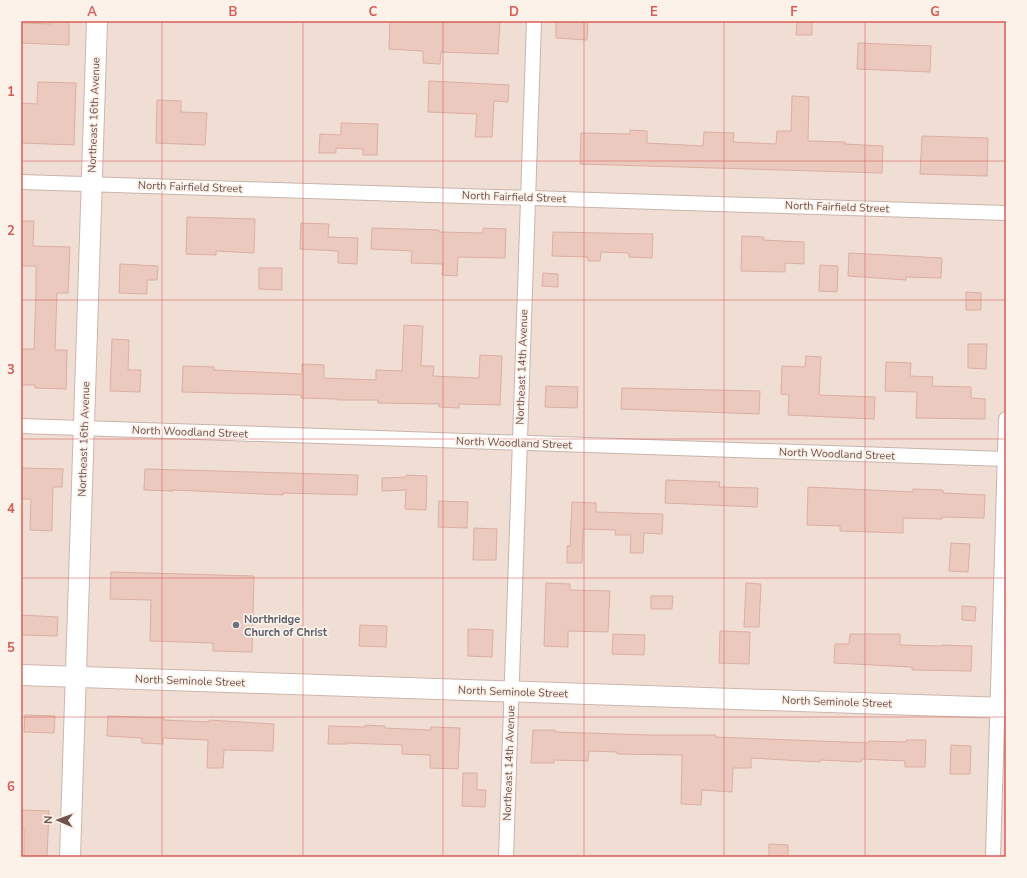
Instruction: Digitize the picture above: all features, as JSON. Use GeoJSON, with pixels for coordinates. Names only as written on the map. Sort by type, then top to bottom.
{"type":"FeatureCollection","features":[{"type":"Feature","properties":{"kind":"street","name":"Northeast 16th Avenue"},"geometry":{"type":"LineString","coordinates":[[70,857],[97,21]]}},
{"type":"Feature","properties":{"kind":"street","name":"Northeast 14th Avenue"},"geometry":{"type":"LineString","coordinates":[[506,857],[534,21]]}},
{"type":"Feature","properties":{"kind":"street","name":"North Fairfield Street"},"geometry":{"type":"LineString","coordinates":[[21,182],[1006,213]]}},
{"type":"Feature","properties":{"kind":"street"},"geometry":{"type":"LineString","coordinates":[[993,857],[1002,708],[1006,419]]}},
{"type":"Feature","properties":{"kind":"street","name":"North Woodland Street"},"geometry":{"type":"LineString","coordinates":[[21,426],[1005,459]]}},
{"type":"Feature","properties":{"kind":"street","name":"North Seminole Street"},"geometry":{"type":"LineString","coordinates":[[21,675],[1002,708]]}},
{"type":"Feature","properties":{"kind":"shaded area"},"geometry":{"type":"Polygon","coordinates":[[[21,21],[1006,21],[1006,857],[21,857],[21,21]]]}},
{"type":"Feature","properties":{"kind":"building"},"geometry":{"type":"Polygon","coordinates":[[[51,21],[69,21],[69,45],[21,43],[21,23],[51,24],[51,21]]]}},
{"type":"Feature","properties":{"kind":"building"},"geometry":{"type":"Polygon","coordinates":[[[390,21],[500,21],[498,54],[441,52],[440,64],[423,63],[423,51],[389,49],[390,21]]]}},
{"type":"Feature","properties":{"kind":"building"},"geometry":{"type":"Polygon","coordinates":[[[556,21],[588,21],[587,40],[556,38],[556,21]]]}},
{"type":"Feature","properties":{"kind":"building"},"geometry":{"type":"Polygon","coordinates":[[[797,21],[812,21],[812,35],[796,35],[797,21]]]}},
{"type":"Feature","properties":{"kind":"building"},"geometry":{"type":"Polygon","coordinates":[[[858,43],[931,46],[930,72],[857,69],[858,43]]]}},
{"type":"Feature","properties":{"kind":"building"},"geometry":{"type":"Polygon","coordinates":[[[429,81],[509,85],[508,102],[494,101],[492,137],[475,137],[477,114],[428,112],[429,81]]]}},
{"type":"Feature","properties":{"kind":"building"},"geometry":{"type":"Polygon","coordinates":[[[38,82],[76,83],[74,145],[21,143],[21,103],[37,104],[38,82]]]}},
{"type":"Feature","properties":{"kind":"building"},"geometry":{"type":"Polygon","coordinates":[[[792,96],[809,97],[808,141],[845,142],[845,144],[883,146],[882,173],[580,164],[581,133],[630,134],[630,130],[647,131],[647,143],[703,146],[704,132],[734,133],[733,142],[776,144],[777,131],[791,131],[792,96]]]}},
{"type":"Feature","properties":{"kind":"building"},"geometry":{"type":"Polygon","coordinates":[[[157,100],[181,101],[181,112],[207,113],[205,145],[156,143],[157,100]]]}},
{"type":"Feature","properties":{"kind":"building"},"geometry":{"type":"Polygon","coordinates":[[[341,123],[378,124],[377,155],[363,155],[363,149],[336,148],[336,153],[319,153],[320,134],[341,135],[341,123]]]}},
{"type":"Feature","properties":{"kind":"building"},"geometry":{"type":"Polygon","coordinates":[[[922,136],[988,138],[987,176],[920,174],[922,136]]]}},
{"type":"Feature","properties":{"kind":"building"},"geometry":{"type":"Polygon","coordinates":[[[187,217],[255,219],[254,253],[216,251],[216,255],[186,254],[187,217]]]}},
{"type":"Feature","properties":{"kind":"building"},"geometry":{"type":"Polygon","coordinates":[[[21,221],[34,221],[33,246],[70,247],[68,293],[57,293],[55,350],[67,350],[66,389],[35,388],[35,385],[21,385],[21,349],[34,349],[36,266],[21,266],[21,221]]]}},
{"type":"Feature","properties":{"kind":"building"},"geometry":{"type":"Polygon","coordinates":[[[301,223],[329,224],[328,237],[358,238],[357,264],[338,263],[338,251],[300,249],[301,223]]]}},
{"type":"Feature","properties":{"kind":"building"},"geometry":{"type":"Polygon","coordinates":[[[372,228],[483,233],[483,228],[506,229],[505,258],[458,257],[457,276],[442,275],[443,264],[411,263],[412,251],[371,249],[372,228]]]}},
{"type":"Feature","properties":{"kind":"building"},"geometry":{"type":"Polygon","coordinates":[[[553,232],[653,234],[652,258],[629,257],[629,253],[601,252],[600,261],[588,261],[588,257],[552,256],[553,232]]]}},
{"type":"Feature","properties":{"kind":"building"},"geometry":{"type":"Polygon","coordinates":[[[742,236],[764,237],[763,240],[804,242],[804,264],[785,263],[785,272],[741,271],[742,236]]]}},
{"type":"Feature","properties":{"kind":"building"},"geometry":{"type":"Polygon","coordinates":[[[849,253],[942,258],[941,278],[906,277],[906,280],[848,276],[849,253]]]}},
{"type":"Feature","properties":{"kind":"building"},"geometry":{"type":"Polygon","coordinates":[[[120,264],[158,266],[157,280],[147,280],[147,294],[119,293],[120,264]]]}},
{"type":"Feature","properties":{"kind":"building"},"geometry":{"type":"Polygon","coordinates":[[[820,265],[838,266],[837,292],[819,291],[820,265]]]}},
{"type":"Feature","properties":{"kind":"building"},"geometry":{"type":"Polygon","coordinates":[[[259,268],[282,268],[282,290],[259,289],[259,268]]]}},
{"type":"Feature","properties":{"kind":"building"},"geometry":{"type":"Polygon","coordinates":[[[543,273],[558,274],[558,287],[542,286],[543,273]]]}},
{"type":"Feature","properties":{"kind":"building"},"geometry":{"type":"Polygon","coordinates":[[[966,292],[981,293],[981,310],[966,310],[966,292]]]}},
{"type":"Feature","properties":{"kind":"building"},"geometry":{"type":"Polygon","coordinates":[[[404,325],[423,326],[421,366],[434,366],[433,376],[479,378],[480,355],[502,356],[500,405],[459,404],[459,408],[439,407],[439,404],[378,403],[378,400],[301,398],[301,395],[182,392],[183,366],[214,367],[214,370],[302,374],[302,364],[324,365],[324,378],[376,380],[376,370],[402,371],[404,325]]]}},
{"type":"Feature","properties":{"kind":"building"},"geometry":{"type":"Polygon","coordinates":[[[112,339],[129,340],[128,370],[141,370],[140,392],[110,391],[112,339]]]}},
{"type":"Feature","properties":{"kind":"building"},"geometry":{"type":"Polygon","coordinates":[[[968,344],[987,344],[986,369],[968,368],[968,344]]]}},
{"type":"Feature","properties":{"kind":"building"},"geometry":{"type":"Polygon","coordinates":[[[806,356],[821,357],[819,395],[875,397],[874,419],[788,415],[789,395],[781,394],[782,366],[805,367],[806,356]]]}},
{"type":"Feature","properties":{"kind":"building"},"geometry":{"type":"Polygon","coordinates":[[[886,362],[911,363],[910,376],[933,377],[932,386],[971,387],[971,398],[985,399],[985,419],[916,418],[917,392],[885,391],[886,362]]]}},
{"type":"Feature","properties":{"kind":"building"},"geometry":{"type":"Polygon","coordinates":[[[546,386],[578,387],[577,408],[545,407],[546,386]]]}},
{"type":"Feature","properties":{"kind":"building"},"geometry":{"type":"Polygon","coordinates":[[[622,388],[760,391],[759,414],[621,409],[622,388]]]}},
{"type":"Feature","properties":{"kind":"building"},"geometry":{"type":"Polygon","coordinates":[[[21,468],[63,469],[62,487],[53,487],[52,531],[30,530],[31,499],[21,499],[21,468]]]}},
{"type":"Feature","properties":{"kind":"building"},"geometry":{"type":"Polygon","coordinates":[[[145,469],[358,475],[357,495],[283,493],[283,495],[144,490],[145,469]]]}},
{"type":"Feature","properties":{"kind":"building"},"geometry":{"type":"Polygon","coordinates":[[[406,475],[427,476],[426,510],[405,509],[406,490],[382,491],[382,478],[406,477],[406,475]]]}},
{"type":"Feature","properties":{"kind":"building"},"geometry":{"type":"Polygon","coordinates":[[[666,480],[720,482],[719,487],[758,488],[757,507],[665,503],[666,480]]]}},
{"type":"Feature","properties":{"kind":"building"},"geometry":{"type":"Polygon","coordinates":[[[808,487],[913,492],[913,489],[943,490],[943,493],[985,495],[984,518],[903,518],[903,533],[840,531],[840,526],[807,525],[808,487]]]}},
{"type":"Feature","properties":{"kind":"building"},"geometry":{"type":"Polygon","coordinates":[[[439,501],[468,502],[467,528],[438,527],[439,501]]]}},
{"type":"Feature","properties":{"kind":"building"},"geometry":{"type":"Polygon","coordinates":[[[572,502],[596,503],[596,512],[663,514],[662,534],[644,533],[643,553],[630,553],[631,535],[615,535],[616,530],[583,529],[582,563],[567,563],[567,546],[570,546],[572,502]]]}},
{"type":"Feature","properties":{"kind":"building"},"geometry":{"type":"Polygon","coordinates":[[[474,528],[497,529],[496,560],[473,560],[474,528]]]}},
{"type":"Feature","properties":{"kind":"building"},"geometry":{"type":"Polygon","coordinates":[[[951,543],[970,544],[968,572],[949,571],[951,543]]]}},
{"type":"Feature","properties":{"kind":"building"},"geometry":{"type":"Polygon","coordinates":[[[111,572],[254,576],[252,652],[213,651],[213,643],[150,641],[151,600],[110,599],[111,572]]]}},
{"type":"Feature","properties":{"kind":"building"},"geometry":{"type":"Polygon","coordinates":[[[546,583],[570,584],[570,590],[610,591],[608,632],[568,631],[568,647],[544,646],[546,583]]]}},
{"type":"Feature","properties":{"kind":"building"},"geometry":{"type":"Polygon","coordinates":[[[746,583],[761,584],[759,627],[744,627],[746,583]]]}},
{"type":"Feature","properties":{"kind":"building"},"geometry":{"type":"Polygon","coordinates":[[[651,596],[673,596],[672,609],[651,609],[651,596]]]}},
{"type":"Feature","properties":{"kind":"building"},"geometry":{"type":"Polygon","coordinates":[[[962,606],[976,607],[975,621],[962,620],[962,606]]]}},
{"type":"Feature","properties":{"kind":"building"},"geometry":{"type":"Polygon","coordinates":[[[21,615],[58,617],[57,636],[21,635],[21,615]]]}},
{"type":"Feature","properties":{"kind":"building"},"geometry":{"type":"Polygon","coordinates":[[[360,625],[387,626],[386,647],[359,646],[360,625]]]}},
{"type":"Feature","properties":{"kind":"building"},"geometry":{"type":"Polygon","coordinates":[[[468,629],[493,630],[492,657],[468,656],[468,629]]]}},
{"type":"Feature","properties":{"kind":"building"},"geometry":{"type":"Polygon","coordinates":[[[720,631],[750,632],[749,664],[719,663],[720,631]]]}},
{"type":"Feature","properties":{"kind":"building"},"geometry":{"type":"Polygon","coordinates":[[[613,634],[645,635],[644,655],[612,654],[613,634]]]}},
{"type":"Feature","properties":{"kind":"building"},"geometry":{"type":"Polygon","coordinates":[[[850,634],[900,634],[900,645],[972,646],[971,671],[912,670],[912,667],[834,663],[835,644],[849,644],[850,634]]]}},
{"type":"Feature","properties":{"kind":"building"},"geometry":{"type":"Polygon","coordinates":[[[25,715],[55,716],[54,733],[24,732],[25,715]]]}},
{"type":"Feature","properties":{"kind":"building"},"geometry":{"type":"Polygon","coordinates":[[[108,716],[164,718],[164,720],[209,722],[209,720],[274,724],[273,751],[224,750],[223,768],[207,768],[208,740],[163,738],[163,744],[142,743],[142,738],[107,736],[108,716]]]}},
{"type":"Feature","properties":{"kind":"building"},"geometry":{"type":"Polygon","coordinates":[[[365,725],[385,726],[385,728],[431,730],[431,727],[460,728],[458,769],[430,768],[430,755],[402,754],[402,745],[347,743],[328,744],[329,726],[365,727],[365,725]]]}},
{"type":"Feature","properties":{"kind":"building"},"geometry":{"type":"Polygon","coordinates":[[[533,730],[649,735],[716,735],[715,737],[869,743],[869,741],[906,742],[906,740],[926,740],[925,767],[905,767],[905,761],[862,759],[861,762],[820,760],[820,762],[751,758],[751,768],[733,768],[732,792],[702,790],[701,805],[681,804],[682,755],[617,754],[617,752],[589,751],[588,761],[554,760],[554,763],[531,763],[533,730]]]}},
{"type":"Feature","properties":{"kind":"building"},"geometry":{"type":"Polygon","coordinates":[[[951,745],[971,746],[970,774],[950,774],[951,745]]]}},
{"type":"Feature","properties":{"kind":"building"},"geometry":{"type":"Polygon","coordinates":[[[463,773],[477,773],[477,790],[486,790],[485,807],[462,806],[463,773]]]}},
{"type":"Feature","properties":{"kind":"building"},"geometry":{"type":"Polygon","coordinates":[[[22,810],[49,811],[47,857],[24,857],[22,810]]]}},
{"type":"Feature","properties":{"kind":"building"},"geometry":{"type":"Polygon","coordinates":[[[769,844],[788,845],[788,857],[769,857],[769,844]]]}},
{"type":"Feature","properties":{"kind":"place","name":"Northridge Church of Christ"},"geometry":{"type":"Point","coordinates":[236,625]}}]}
